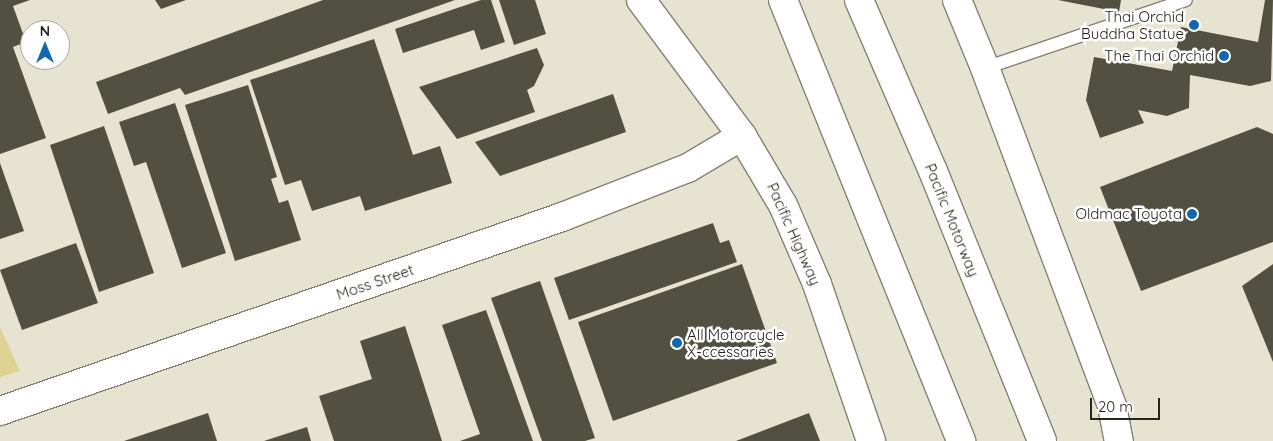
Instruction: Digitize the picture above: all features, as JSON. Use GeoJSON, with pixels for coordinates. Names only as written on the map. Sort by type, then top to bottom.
{"type":"FeatureCollection","features":[{"type":"Feature","properties":{"kind":"main road","name":"Pacific Highway"},"geometry":{"type":"LineString","coordinates":[[640,0],[742,136],[773,185],[799,239],[817,284],[870,441]]}},
{"type":"Feature","properties":{"kind":"main road"},"geometry":{"type":"LineString","coordinates":[[783,0],[961,441]]}},
{"type":"Feature","properties":{"kind":"main road","name":"Pacific Motorway"},"geometry":{"type":"LineString","coordinates":[[859,0],[933,171],[1042,441]]}},
{"type":"Feature","properties":{"kind":"main road"},"geometry":{"type":"LineString","coordinates":[[957,0],[985,68],[1112,406],[1119,441]]}},
{"type":"Feature","properties":{"kind":"main road","name":"Moss Street"},"geometry":{"type":"LineString","coordinates":[[0,411],[562,217],[688,168],[742,136]]}},
{"type":"Feature","properties":{"kind":"main road"},"geometry":{"type":"LineString","coordinates":[[1112,406],[1136,441]]}},
{"type":"Feature","properties":{"kind":"lane"},"geometry":{"type":"LineString","coordinates":[[985,68],[1186,0]]}},
{"type":"Feature","properties":{"kind":"shaded area"},"geometry":{"type":"Polygon","coordinates":[[[0,327],[20,371],[0,377],[0,327]]]}},
{"type":"Feature","properties":{"kind":"building"},"geometry":{"type":"Polygon","coordinates":[[[0,0],[30,0],[13,6],[20,25],[20,44],[13,47],[46,138],[0,154],[0,0]]]}},
{"type":"Feature","properties":{"kind":"building"},"geometry":{"type":"Polygon","coordinates":[[[155,0],[186,0],[161,9],[155,0]]]}},
{"type":"Feature","properties":{"kind":"building"},"geometry":{"type":"Polygon","coordinates":[[[323,0],[455,0],[185,95],[180,88],[108,114],[96,82],[323,0]]]}},
{"type":"Feature","properties":{"kind":"building"},"geometry":{"type":"Polygon","coordinates":[[[481,0],[491,0],[505,42],[481,50],[474,30],[403,53],[395,29],[481,0]]]}},
{"type":"Feature","properties":{"kind":"building"},"geometry":{"type":"Polygon","coordinates":[[[499,0],[535,0],[546,34],[514,45],[499,0]]]}},
{"type":"Feature","properties":{"kind":"building"},"geometry":{"type":"Polygon","coordinates":[[[1058,0],[1121,0],[1119,12],[1058,0]]]}},
{"type":"Feature","properties":{"kind":"building"},"geometry":{"type":"Polygon","coordinates":[[[1265,0],[1273,0],[1271,81],[1250,86],[1190,75],[1189,108],[1167,116],[1138,110],[1144,123],[1100,138],[1086,100],[1094,57],[1172,71],[1181,27],[1258,42],[1265,0]]]}},
{"type":"Feature","properties":{"kind":"building"},"geometry":{"type":"Polygon","coordinates":[[[374,39],[413,155],[440,146],[452,183],[365,211],[360,196],[312,211],[301,180],[285,185],[250,80],[374,39]]]}},
{"type":"Feature","properties":{"kind":"building"},"geometry":{"type":"Polygon","coordinates":[[[537,48],[544,65],[534,86],[527,90],[535,112],[457,139],[419,87],[537,48]]]}},
{"type":"Feature","properties":{"kind":"building"},"geometry":{"type":"Polygon","coordinates":[[[248,85],[277,177],[271,179],[279,203],[288,200],[301,240],[235,261],[185,105],[248,85]]]}},
{"type":"Feature","properties":{"kind":"building"},"geometry":{"type":"Polygon","coordinates":[[[613,94],[626,132],[500,176],[475,142],[613,94]]]}},
{"type":"Feature","properties":{"kind":"building"},"geometry":{"type":"Polygon","coordinates":[[[175,103],[226,253],[182,268],[146,162],[134,166],[119,122],[175,103]]]}},
{"type":"Feature","properties":{"kind":"building"},"geometry":{"type":"Polygon","coordinates":[[[104,126],[154,273],[99,292],[50,145],[104,126]]]}},
{"type":"Feature","properties":{"kind":"building","name":"Oldmac Toyota"},"geometry":{"type":"Polygon","coordinates":[[[1257,127],[1273,134],[1273,242],[1141,291],[1100,187],[1257,127]]]}},
{"type":"Feature","properties":{"kind":"building"},"geometry":{"type":"Polygon","coordinates":[[[0,163],[24,231],[0,239],[0,163]]]}},
{"type":"Feature","properties":{"kind":"building"},"geometry":{"type":"Polygon","coordinates":[[[713,223],[720,243],[729,240],[737,262],[569,320],[554,278],[713,223]]]}},
{"type":"Feature","properties":{"kind":"building"},"geometry":{"type":"Polygon","coordinates":[[[76,243],[98,303],[22,330],[0,270],[76,243]]]}},
{"type":"Feature","properties":{"kind":"building","name":"All Motorcycle X-ccessaries"},"geometry":{"type":"Polygon","coordinates":[[[742,264],[777,363],[613,421],[578,322],[742,264]]]}},
{"type":"Feature","properties":{"kind":"building"},"geometry":{"type":"Polygon","coordinates":[[[1273,264],[1273,362],[1242,286],[1273,264]]]}},
{"type":"Feature","properties":{"kind":"building"},"geometry":{"type":"Polygon","coordinates":[[[540,281],[595,438],[585,441],[542,441],[491,298],[540,281]]]}},
{"type":"Feature","properties":{"kind":"building"},"geometry":{"type":"Polygon","coordinates":[[[486,310],[533,441],[460,441],[480,434],[442,325],[486,310]]]}},
{"type":"Feature","properties":{"kind":"building"},"geometry":{"type":"Polygon","coordinates":[[[405,326],[442,441],[334,441],[319,396],[372,379],[360,341],[405,326]]]}},
{"type":"Feature","properties":{"kind":"building"},"geometry":{"type":"Polygon","coordinates":[[[208,413],[217,441],[124,441],[208,413]]]}},
{"type":"Feature","properties":{"kind":"building"},"geometry":{"type":"Polygon","coordinates":[[[809,413],[820,441],[736,441],[809,413]]]}},
{"type":"Feature","properties":{"kind":"building"},"geometry":{"type":"Polygon","coordinates":[[[307,427],[311,441],[264,441],[307,427]]]}},
{"type":"Feature","properties":{"kind":"place","name":"Thai Orchid Buddha Statue"},"geometry":{"type":"Point","coordinates":[1194,25]}},
{"type":"Feature","properties":{"kind":"place","name":"The Thai Orchid"},"geometry":{"type":"Point","coordinates":[1224,56]}},
{"type":"Feature","properties":{"kind":"place","name":"Oldmac Toyota"},"geometry":{"type":"Point","coordinates":[1192,214]}},
{"type":"Feature","properties":{"kind":"place","name":"All Motorcycle X-ccessaries"},"geometry":{"type":"Point","coordinates":[677,343]}}]}
